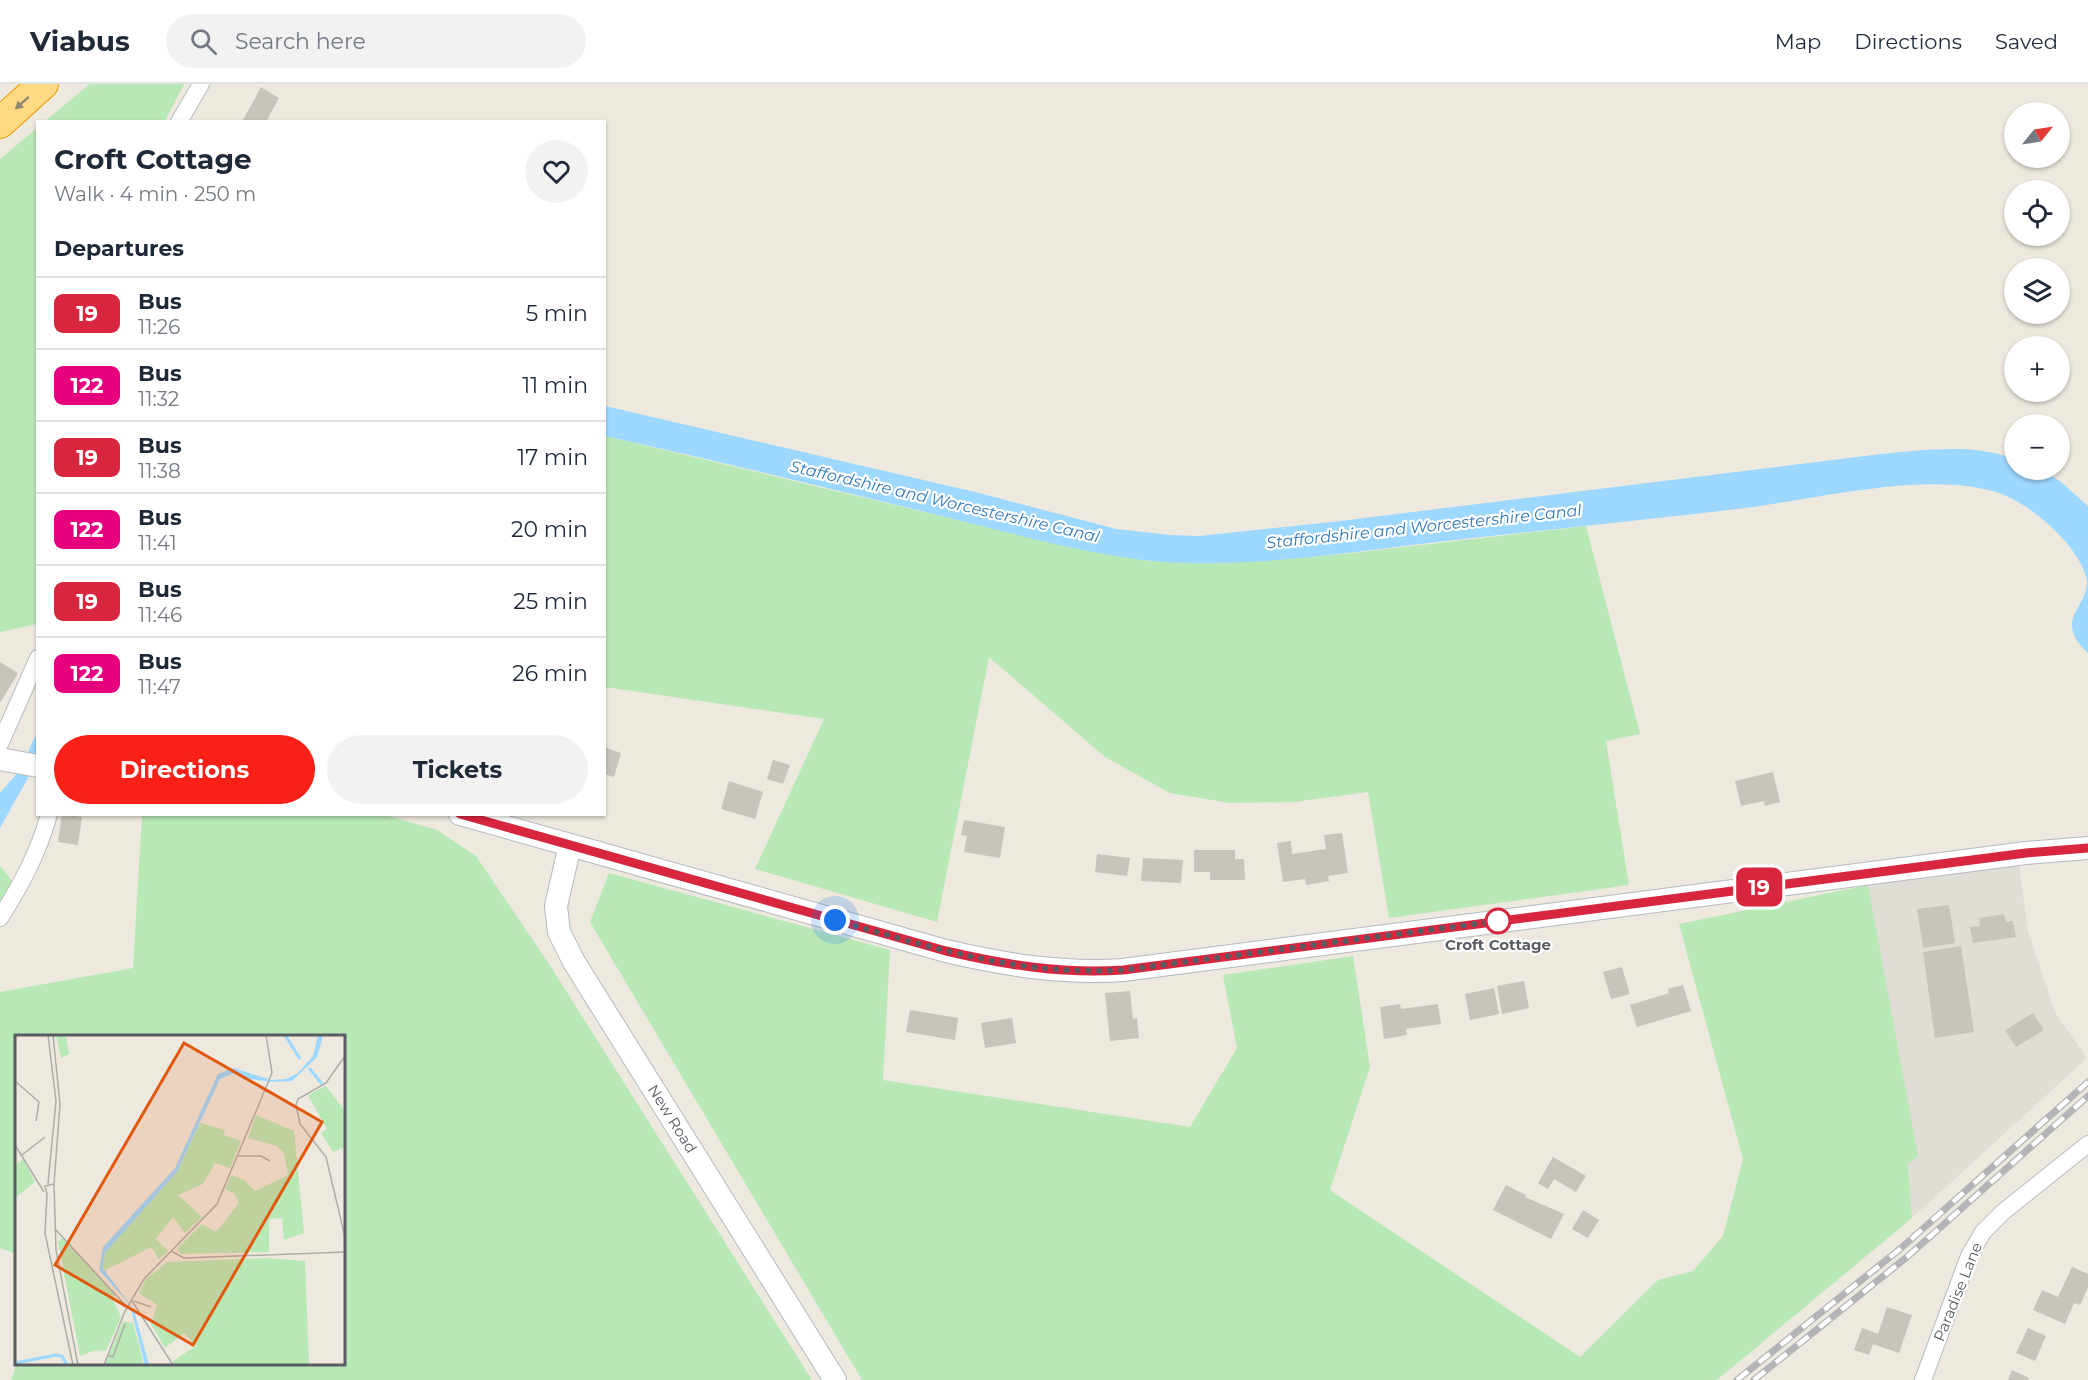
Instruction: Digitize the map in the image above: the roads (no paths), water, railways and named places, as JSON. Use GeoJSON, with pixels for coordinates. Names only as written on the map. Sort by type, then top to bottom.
{"type":"FeatureCollection","features":[{"type":"Feature","properties":{"kind":"highway"},"geometry":{"type":"LineString","coordinates":[[0,123],[43,84]]}},
{"type":"Feature","properties":{"kind":"street"},"geometry":{"type":"LineString","coordinates":[[180,120],[201,84]]}},
{"type":"Feature","properties":{"kind":"street"},"geometry":{"type":"LineString","coordinates":[[36,663],[2,754],[36,765]]}},
{"type":"Feature","properties":{"kind":"street"},"geometry":{"type":"LineString","coordinates":[[0,918],[26,874],[42,839],[48,816]]}},
{"type":"Feature","properties":{"kind":"street"},"geometry":{"type":"LineString","coordinates":[[467,816],[946,951],[1000,964],[1085,972],[1123,970],[2015,855],[2088,848]]}},
{"type":"Feature","properties":{"kind":"street","name":"New Road"},"geometry":{"type":"LineString","coordinates":[[570,845],[556,906],[559,932],[569,952],[835,1380]]}},
{"type":"Feature","properties":{"kind":"street","name":"Paradise Lane"},"geometry":{"type":"LineString","coordinates":[[1923,1380],[1969,1256],[1983,1232],[2002,1212],[2088,1144]]}},
{"type":"Feature","properties":{"kind":"water","name":"Staffordshire and Worcestershire Canal"},"geometry":{"type":"Polygon","coordinates":[[[606,406],[975,492],[1116,529],[1199,536],[1332,522],[1881,454],[1949,449],[1982,451],[2004,456],[2004,480],[2058,480],[2088,506],[2088,653],[2073,631],[2074,615],[2083,599],[2087,580],[2083,567],[2075,554],[2042,518],[2029,509],[2004,495],[1977,487],[1945,484],[1876,488],[1745,508],[1283,560],[1186,563],[1127,558],[1068,547],[606,436],[606,406]]]}},
{"type":"Feature","properties":{"kind":"water"},"geometry":{"type":"Polygon","coordinates":[[[36,735],[36,764],[0,828],[0,793],[19,771],[36,735]]]}},
{"type":"Feature","properties":{"kind":"railway"},"geometry":{"type":"LineString","coordinates":[[1737,1380],[1900,1249],[2088,1082]]}},
{"type":"Feature","properties":{"kind":"railway"},"geometry":{"type":"LineString","coordinates":[[1754,1380],[1907,1257],[2088,1096]]}},
{"type":"Feature","properties":{"kind":"place","name":"Croft Cottage"},"geometry":{"type":"Point","coordinates":[1498,921]}}]}
